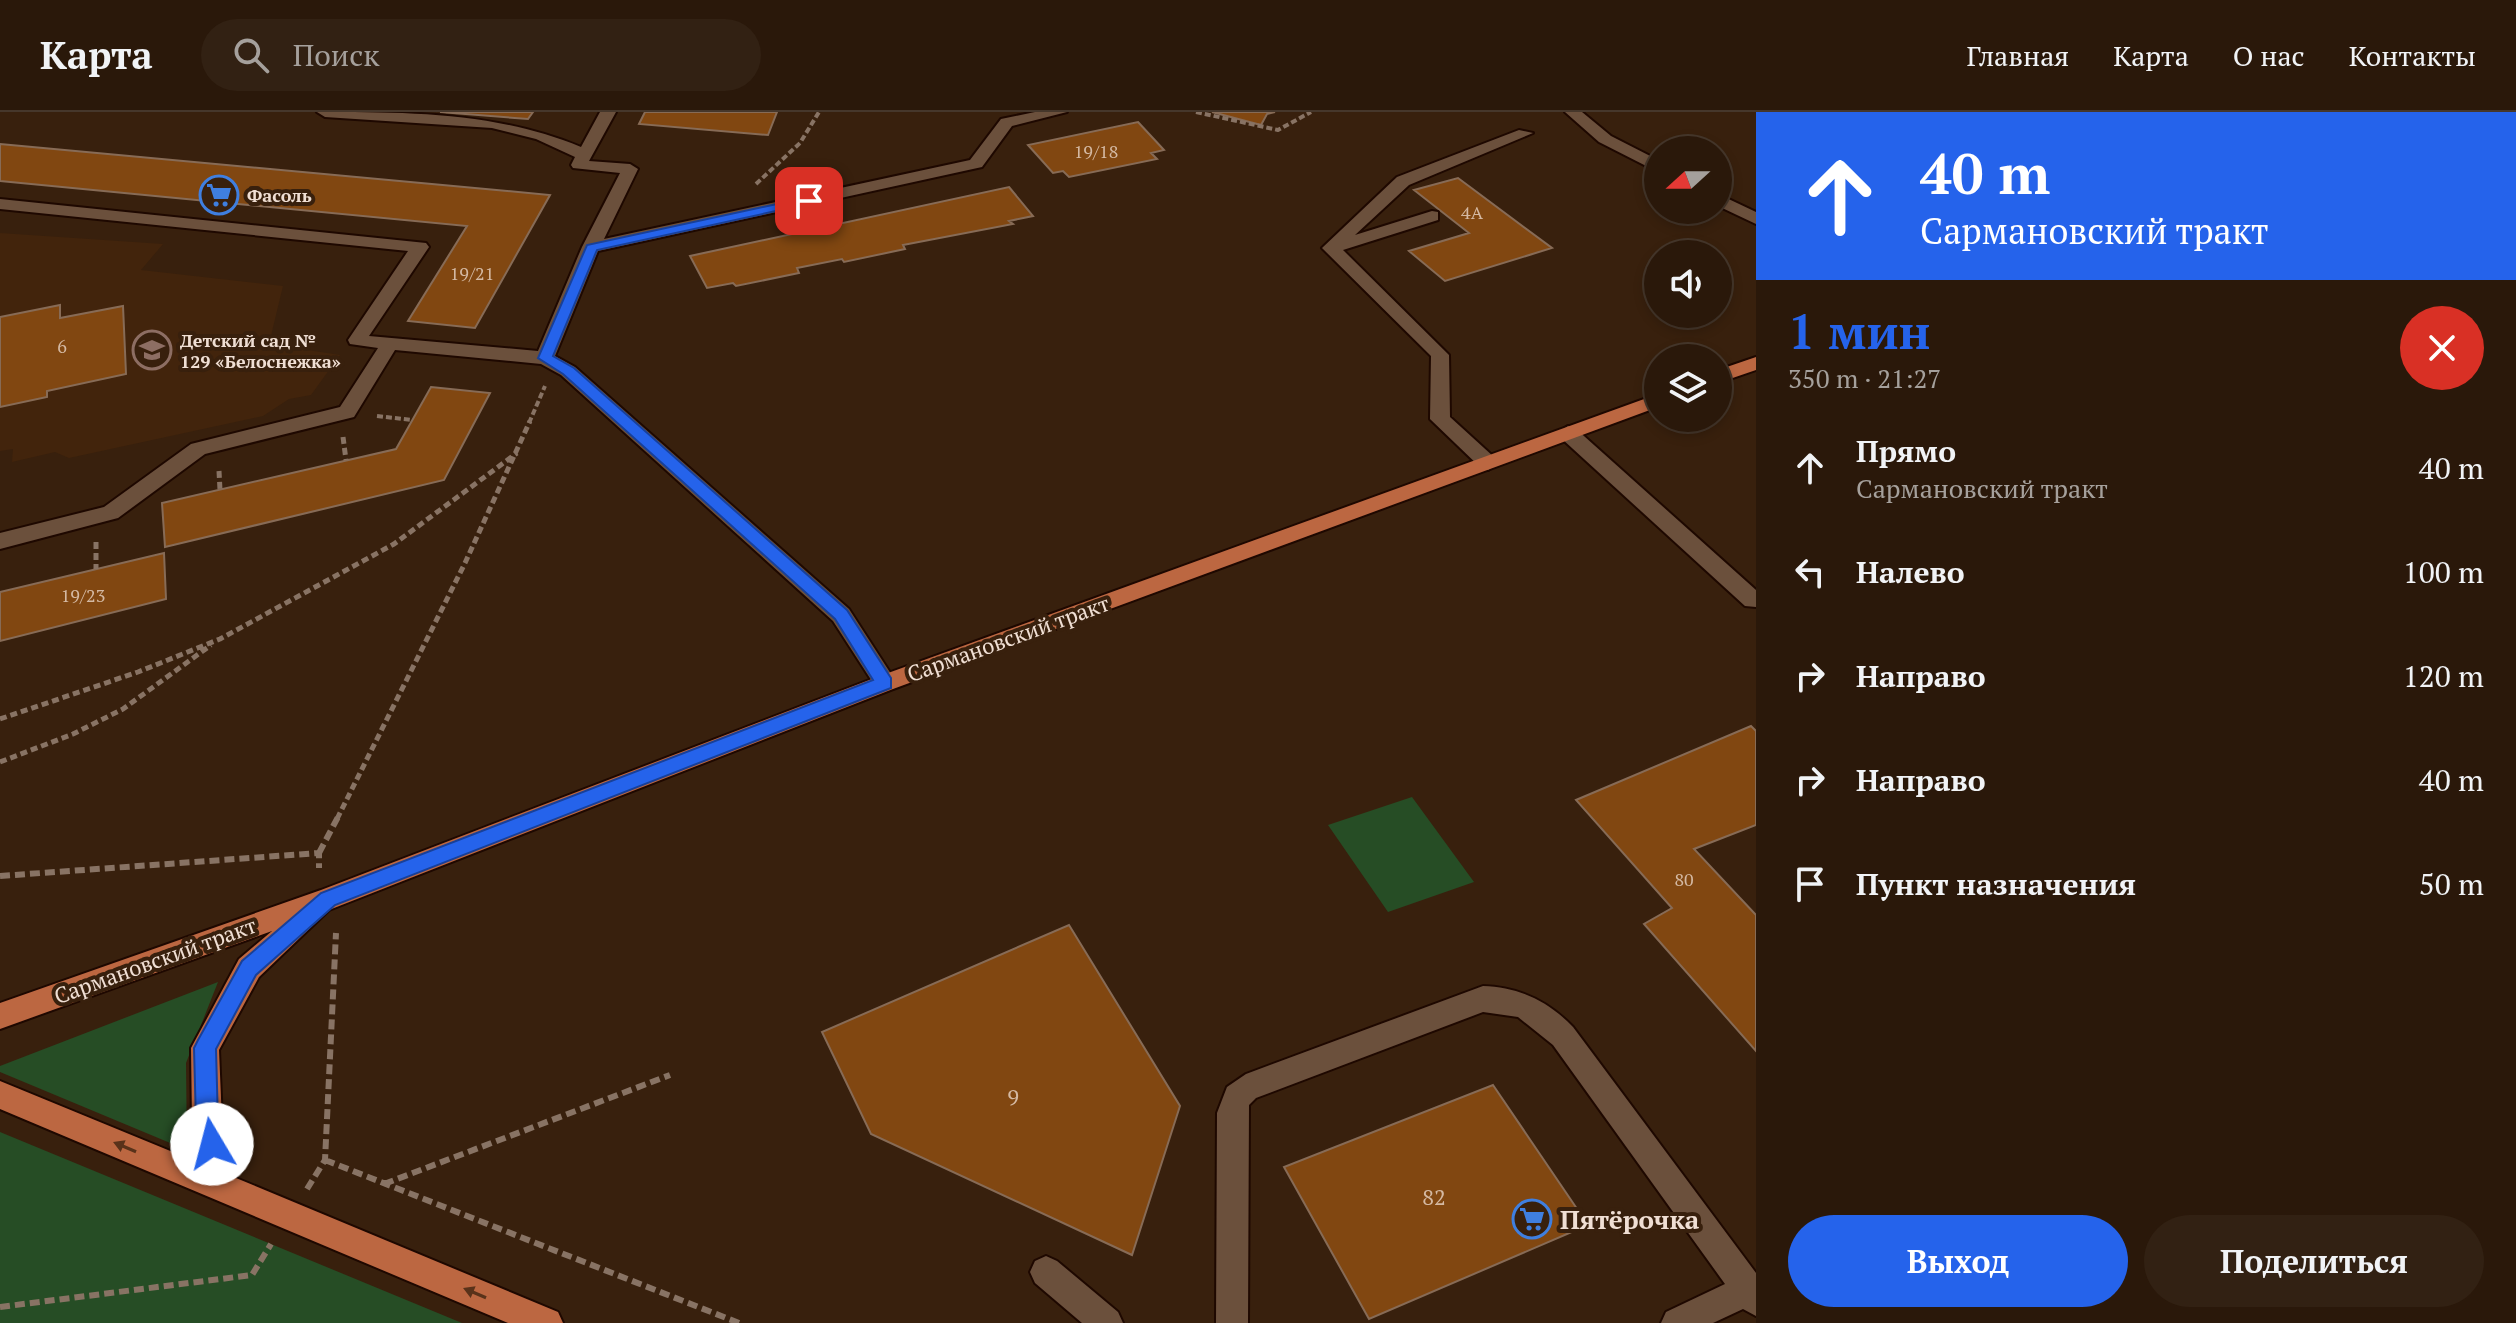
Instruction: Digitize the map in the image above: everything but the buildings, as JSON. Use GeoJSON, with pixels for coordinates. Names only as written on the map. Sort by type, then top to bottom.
{"type":"FeatureCollection","features":[{"type":"Feature","properties":{"kind":"main road"},"geometry":{"type":"LineString","coordinates":[[1732,372],[1756,363]]}},
{"type":"Feature","properties":{"kind":"main road","name":"Сармановский тракт"},"geometry":{"type":"LineString","coordinates":[[0,1016],[328,899],[885,683],[1644,405]]}},
{"type":"Feature","properties":{"kind":"main road"},"geometry":{"type":"LineString","coordinates":[[223,1188],[207,1122],[205,1048],[249,968],[328,899]]}},
{"type":"Feature","properties":{"kind":"main road"},"geometry":{"type":"LineString","coordinates":[[0,1095],[547,1323]]}},
{"type":"Feature","properties":{"kind":"street"},"geometry":{"type":"LineString","coordinates":[[325,112],[492,123],[542,136],[585,155]]}},
{"type":"Feature","properties":{"kind":"street"},"geometry":{"type":"LineString","coordinates":[[550,360],[591,247],[630,169],[579,165],[608,112]]}},
{"type":"Feature","properties":{"kind":"street"},"geometry":{"type":"LineString","coordinates":[[591,247],[976,164],[1007,122],[1059,112]]}},
{"type":"Feature","properties":{"kind":"street"},"geometry":{"type":"LineString","coordinates":[[1573,112],[1605,139],[1644,160]]}},
{"type":"Feature","properties":{"kind":"street"},"geometry":{"type":"LineString","coordinates":[[1331,248],[1403,181],[1525,133]]}},
{"type":"Feature","properties":{"kind":"street"},"geometry":{"type":"LineString","coordinates":[[0,204],[420,247],[357,340],[550,360],[568,371],[841,615],[885,683]]}},
{"type":"Feature","properties":{"kind":"street"},"geometry":{"type":"LineString","coordinates":[[1732,206],[1756,219]]}},
{"type":"Feature","properties":{"kind":"street"},"geometry":{"type":"LineString","coordinates":[[1331,248],[1432,216]]}},
{"type":"Feature","properties":{"kind":"street"},"geometry":{"type":"LineString","coordinates":[[1331,248],[1440,355],[1440,419],[1488,463]]}},
{"type":"Feature","properties":{"kind":"street"},"geometry":{"type":"LineString","coordinates":[[0,541],[111,513],[198,449],[347,412],[390,344]]}},
{"type":"Feature","properties":{"kind":"street"},"geometry":{"type":"LineString","coordinates":[[1568,433],[1753,600]]}},
{"type":"Feature","properties":{"kind":"street"},"geometry":{"type":"LineString","coordinates":[[1232,1323],[1232,1113],[1241,1092],[1483,999],[1500,998],[1525,1004],[1546,1018],[1563,1036],[1752,1295],[1677,1323]]}},
{"type":"Feature","properties":{"kind":"street"},"geometry":{"type":"LineString","coordinates":[[1046,1272],[1107,1323]]}},
{"type":"Feature","properties":{"kind":"path"},"geometry":{"type":"LineString","coordinates":[[754,185],[789,158],[812,129],[819,112]]}},
{"type":"Feature","properties":{"kind":"path"},"geometry":{"type":"LineString","coordinates":[[1196,112],[1278,130],[1311,112]]}},
{"type":"Feature","properties":{"kind":"path"},"geometry":{"type":"LineString","coordinates":[[319,868],[319,853],[404,689],[517,453],[550,360]]}},
{"type":"Feature","properties":{"kind":"path"},"geometry":{"type":"LineString","coordinates":[[0,719],[138,672],[220,639],[394,544],[517,453]]}},
{"type":"Feature","properties":{"kind":"path"},"geometry":{"type":"LineString","coordinates":[[0,762],[73,734],[123,709],[220,639]]}},
{"type":"Feature","properties":{"kind":"path"},"geometry":{"type":"LineString","coordinates":[[0,876],[319,853]]}},
{"type":"Feature","properties":{"kind":"path"},"geometry":{"type":"LineString","coordinates":[[307,1190],[325,1160],[336,930]]}},
{"type":"Feature","properties":{"kind":"path"},"geometry":{"type":"LineString","coordinates":[[384,1184],[670,1075]]}},
{"type":"Feature","properties":{"kind":"path"},"geometry":{"type":"LineString","coordinates":[[325,1160],[739,1323]]}},
{"type":"Feature","properties":{"kind":"path"},"geometry":{"type":"LineString","coordinates":[[0,1307],[252,1275],[271,1244]]}},
{"type":"Feature","properties":{"kind":"shaded area","name":"Детский сад № 129 «Белоснежка»"},"geometry":{"type":"Polygon","coordinates":[[[0,233],[163,244],[141,270],[283,286],[269,344],[340,355],[311,395],[289,399],[263,416],[69,458],[55,452],[12,462],[13,449],[0,451],[0,233]]]}},
{"type":"Feature","properties":{"kind":"green space"},"geometry":{"type":"Polygon","coordinates":[[[1412,797],[1474,882],[1388,912],[1328,825],[1412,797]]]}},
{"type":"Feature","properties":{"kind":"green space"},"geometry":{"type":"Polygon","coordinates":[[[218,982],[186,1063],[187,1150],[0,1072],[0,1066],[218,982]]]}},
{"type":"Feature","properties":{"kind":"green space"},"geometry":{"type":"Polygon","coordinates":[[[0,1132],[462,1323],[0,1323],[0,1132]]]}},
{"type":"Feature","properties":{"kind":"place","name":"Фасоль"},"geometry":{"type":"Point","coordinates":[219,195]}},
{"type":"Feature","properties":{"kind":"place","name":"Детский сад № 129 «Белоснежка»"},"geometry":{"type":"Point","coordinates":[152,350]}},
{"type":"Feature","properties":{"kind":"place","name":"Пятёрочка"},"geometry":{"type":"Point","coordinates":[1532,1219]}},
{"type":"Feature","properties":{"kind":"route"},"geometry":{"type":"LineString","coordinates":[[212,1144],[207,1122],[205,1048],[249,968],[328,899],[885,683],[841,615],[568,371],[545,358],[591,247],[809,201]]}}]}
